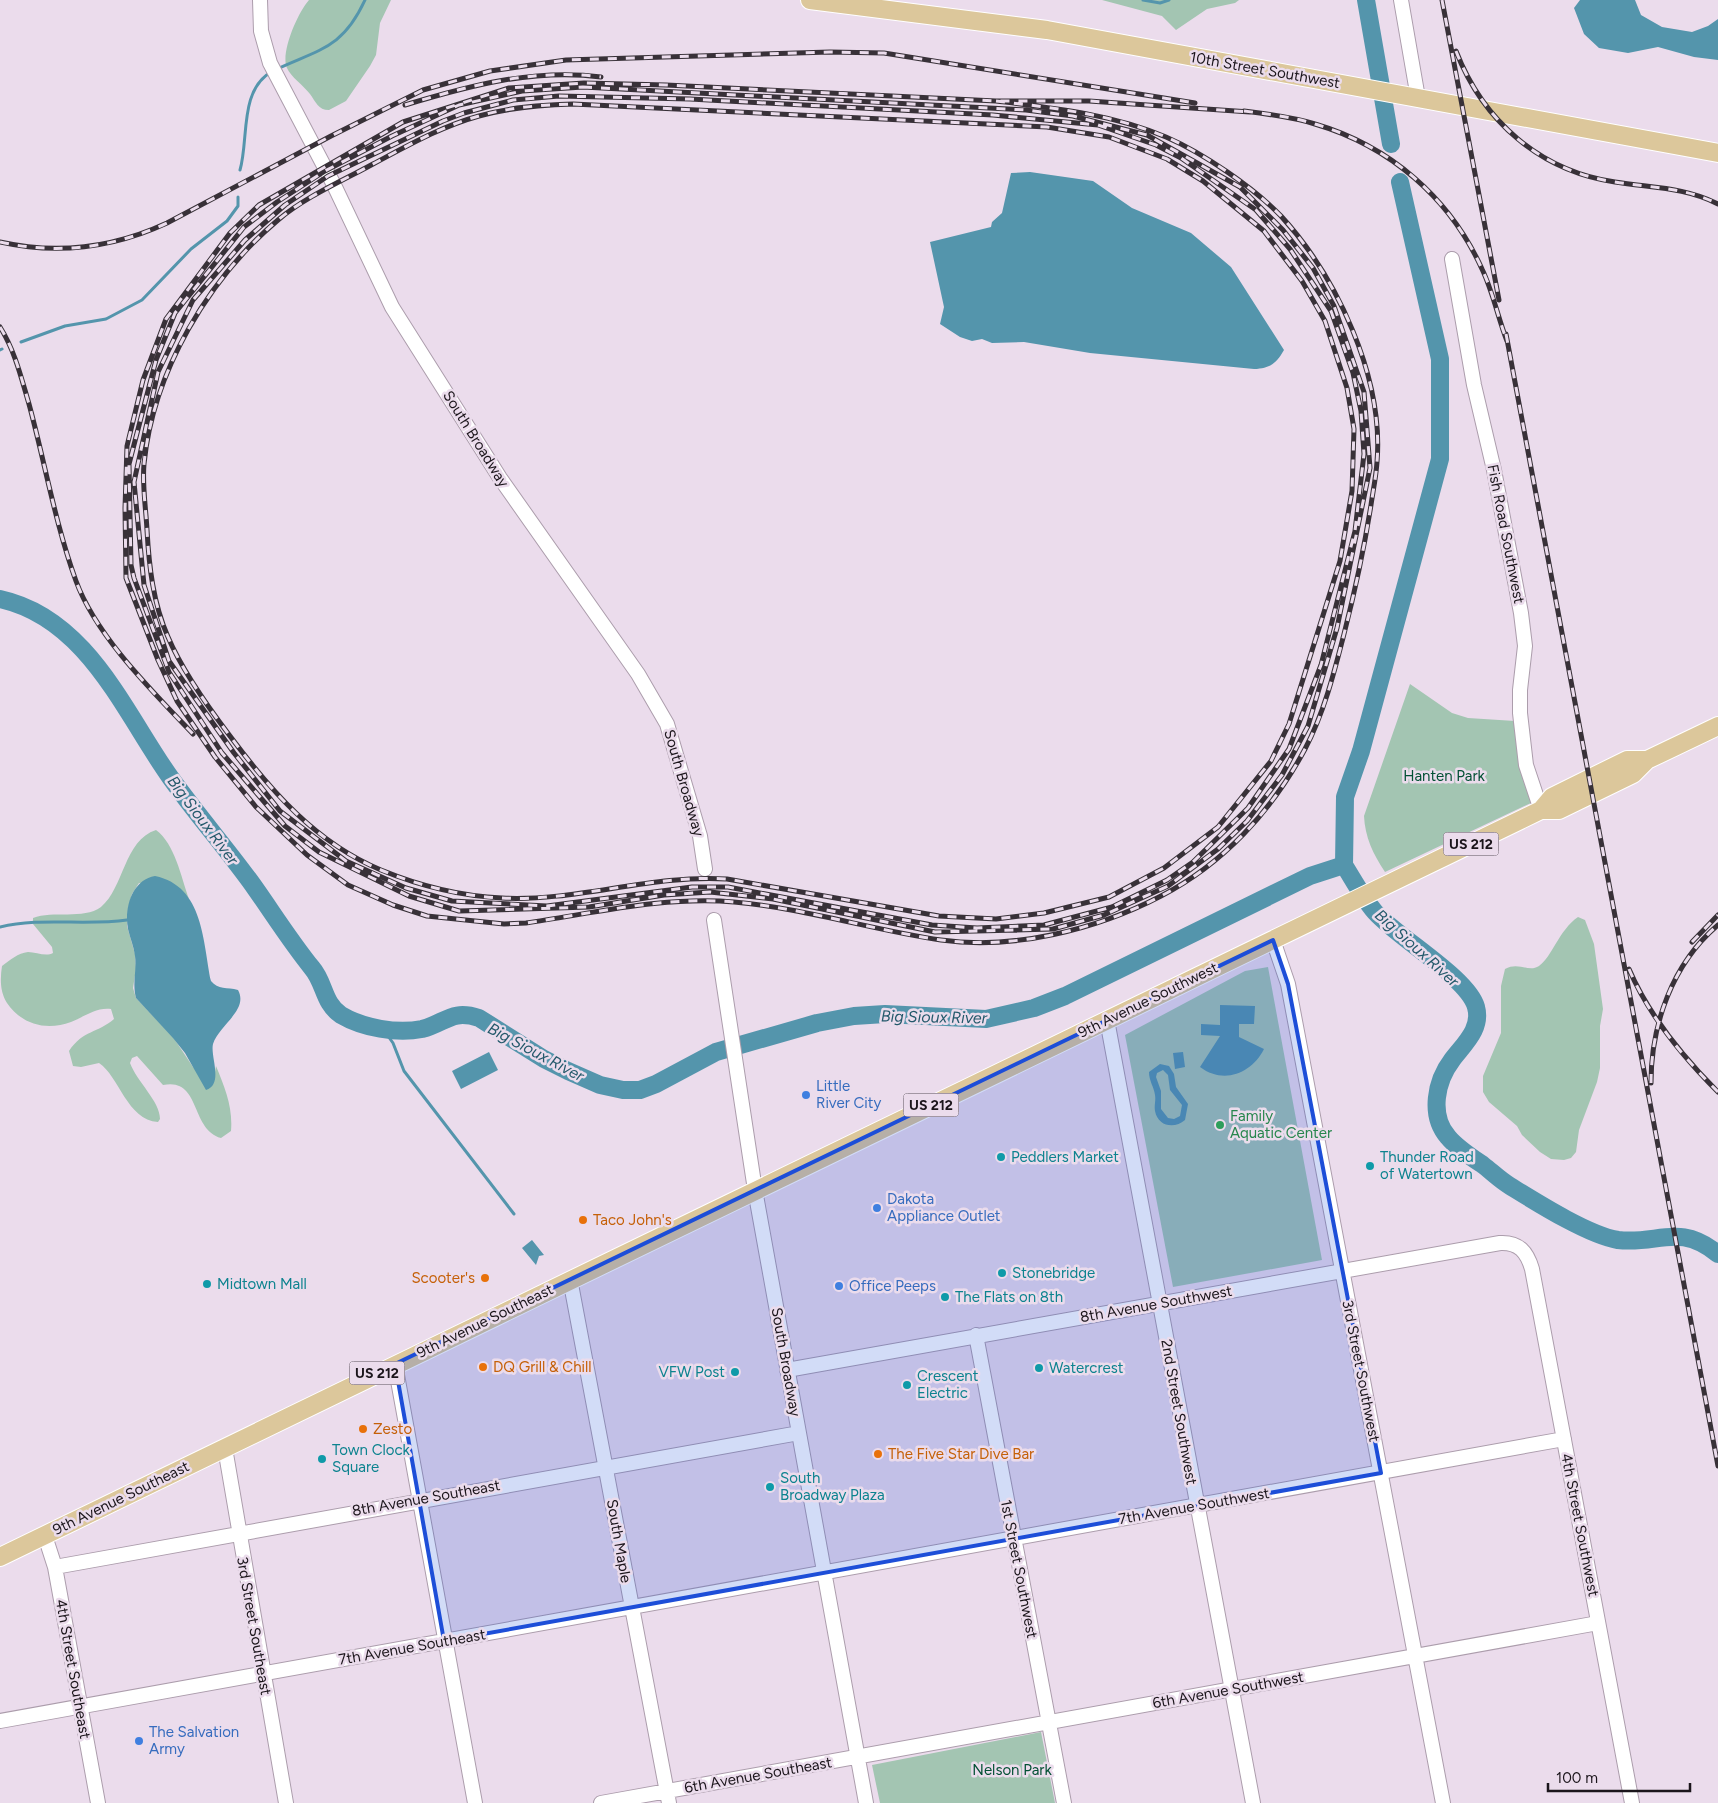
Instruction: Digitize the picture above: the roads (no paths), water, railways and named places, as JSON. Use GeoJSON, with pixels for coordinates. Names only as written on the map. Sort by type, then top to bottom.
{"type":"FeatureCollection","features":[{"type":"Feature","properties":{"kind":"main road","name":"10th Street Southwest"},"geometry":{"type":"LineString","coordinates":[[810,0],[1047,30],[1718,153]]}},
{"type":"Feature","properties":{"kind":"main road","name":"9th Avenue Southwest"},"geometry":{"type":"LineString","coordinates":[[755,1190],[1541,810],[1552,797],[1627,760],[1647,760],[1718,726]]}},
{"type":"Feature","properties":{"kind":"main road","name":"9th Avenue Southeast"},"geometry":{"type":"LineString","coordinates":[[0,1557],[755,1190]]}},
{"type":"Feature","properties":{"kind":"street","name":"South Broadway"},"geometry":{"type":"LineString","coordinates":[[260,0],[261,31],[270,63],[334,185],[392,307],[500,478],[638,674],[667,724],[700,836],[705,869]]}},
{"type":"Feature","properties":{"kind":"street"},"geometry":{"type":"LineString","coordinates":[[1400,0],[1418,98]]}},
{"type":"Feature","properties":{"kind":"street","name":"Fish Road Southwest"},"geometry":{"type":"LineString","coordinates":[[1452,259],[1474,385],[1492,461],[1521,613],[1525,646],[1520,690],[1520,713],[1526,765],[1541,810]]}},
{"type":"Feature","properties":{"kind":"street","name":"South Broadway"},"geometry":{"type":"LineString","coordinates":[[714,920],[755,1190],[866,1803]]}},
{"type":"Feature","properties":{"kind":"street","name":"3rd Street Southwest"},"geometry":{"type":"LineString","coordinates":[[1273,940],[1288,984],[1443,1803]]}},
{"type":"Feature","properties":{"kind":"street","name":"2nd Street Southwest"},"geometry":{"type":"LineString","coordinates":[[1107,1020],[1196,1506],[1253,1803]]}},
{"type":"Feature","properties":{"kind":"street","name":"8th Avenue Southwest"},"geometry":{"type":"LineString","coordinates":[[787,1370],[1500,1243],[1512,1243],[1523,1250]]}},
{"type":"Feature","properties":{"kind":"street","name":"4th Street Southwest"},"geometry":{"type":"LineString","coordinates":[[1523,1250],[1532,1269],[1632,1803]]}},
{"type":"Feature","properties":{"kind":"street","name":"South Maple"},"geometry":{"type":"LineString","coordinates":[[570,1279],[668,1797]]}},
{"type":"Feature","properties":{"kind":"street","name":"1st Street Southwest"},"geometry":{"type":"LineString","coordinates":[[976,1336],[1064,1803]]}},
{"type":"Feature","properties":{"kind":"street"},"geometry":{"type":"LineString","coordinates":[[395,1364],[475,1803]]}},
{"type":"Feature","properties":{"kind":"street","name":"8th Avenue Southeast"},"geometry":{"type":"LineString","coordinates":[[55,1567],[238,1532],[798,1433]]}},
{"type":"Feature","properties":{"kind":"street","name":"7th Avenue Southwest"},"geometry":{"type":"LineString","coordinates":[[824,1573],[1564,1439]]}},
{"type":"Feature","properties":{"kind":"street","name":"3rd Street Southeast"},"geometry":{"type":"LineString","coordinates":[[225,1448],[262,1674],[286,1803]]}},
{"type":"Feature","properties":{"kind":"street","name":"4th Street Southeast"},"geometry":{"type":"LineString","coordinates":[[44,1536],[55,1567],[98,1803]]}},
{"type":"Feature","properties":{"kind":"street","name":"7th Avenue Southeast"},"geometry":{"type":"LineString","coordinates":[[0,1721],[824,1573]]}},
{"type":"Feature","properties":{"kind":"street","name":"6th Avenue Southwest"},"geometry":{"type":"LineString","coordinates":[[857,1757],[1598,1623]]}},
{"type":"Feature","properties":{"kind":"street","name":"6th Avenue Southeast"},"geometry":{"type":"LineString","coordinates":[[600,1803],[668,1797],[857,1757]]}},
{"type":"Feature","properties":{"kind":"water"},"geometry":{"type":"Polygon","coordinates":[[[1580,0],[1635,0],[1641,15],[1662,27],[1692,32],[1708,26],[1718,19],[1718,60],[1694,57],[1658,47],[1628,53],[1599,48],[1584,34],[1574,8],[1580,0]]]}},
{"type":"Feature","properties":{"kind":"water"},"geometry":{"type":"Polygon","coordinates":[[[1030,172],[1093,181],[1132,208],[1191,233],[1231,267],[1284,350],[1278,359],[1264,368],[1254,369],[1090,353],[1024,342],[992,343],[982,339],[972,341],[960,337],[940,324],[944,307],[930,242],[991,227],[992,222],[1002,213],[1011,173],[1030,172]]]}},
{"type":"Feature","properties":{"kind":"water"},"geometry":{"type":"Polygon","coordinates":[[[155,876],[171,882],[183,891],[192,904],[203,934],[211,981],[220,987],[238,990],[240,997],[237,1011],[221,1030],[213,1044],[215,1076],[211,1087],[206,1090],[185,1053],[136,998],[134,987],[135,956],[128,929],[127,912],[135,889],[147,879],[155,876]]]}},
{"type":"Feature","properties":{"kind":"water"},"geometry":{"type":"Polygon","coordinates":[[[1220,1005],[1255,1006],[1254,1024],[1239,1024],[1239,1037],[1264,1049],[1259,1057],[1245,1070],[1228,1076],[1218,1075],[1200,1067],[1220,1036],[1201,1035],[1201,1024],[1220,1025],[1220,1005]]]}},
{"type":"Feature","properties":{"kind":"water"},"geometry":{"type":"Polygon","coordinates":[[[489,1052],[498,1070],[461,1089],[452,1071],[489,1052]]]}},
{"type":"Feature","properties":{"kind":"water"},"geometry":{"type":"Polygon","coordinates":[[[1183,1052],[1185,1067],[1175,1069],[1173,1053],[1183,1052]]]}},
{"type":"Feature","properties":{"kind":"water"},"geometry":{"type":"Polygon","coordinates":[[[1160,1064],[1169,1066],[1174,1074],[1176,1087],[1188,1104],[1185,1120],[1181,1123],[1167,1125],[1157,1116],[1154,1089],[1149,1072],[1160,1064]],[[1163,1070],[1157,1073],[1156,1077],[1161,1091],[1161,1109],[1168,1118],[1174,1119],[1180,1116],[1182,1105],[1170,1090],[1168,1075],[1163,1070]]]}},
{"type":"Feature","properties":{"kind":"water"},"geometry":{"type":"Polygon","coordinates":[[[532,1240],[544,1255],[539,1256],[536,1265],[522,1248],[532,1240]]]}},
{"type":"Feature","properties":{"kind":"waterway"},"geometry":{"type":"LineString","coordinates":[[277,69],[318,51],[339,38],[357,16],[365,0]]}},
{"type":"Feature","properties":{"kind":"waterway"},"geometry":{"type":"LineString","coordinates":[[1143,0],[1160,3],[1169,0]]}},
{"type":"Feature","properties":{"kind":"waterway"},"geometry":{"type":"LineString","coordinates":[[1366,0],[1391,144]]}},
{"type":"Feature","properties":{"kind":"waterway"},"geometry":{"type":"LineString","coordinates":[[240,170],[250,103],[254,91],[261,80],[271,72]]}},
{"type":"Feature","properties":{"kind":"waterway"},"geometry":{"type":"LineString","coordinates":[[1344,865],[1345,797],[1361,751],[1440,459],[1440,359],[1400,182]]}},
{"type":"Feature","properties":{"kind":"waterway"},"geometry":{"type":"LineString","coordinates":[[21,342],[65,326],[106,319],[142,300],[191,249],[227,221],[238,206],[238,197]]}},
{"type":"Feature","properties":{"kind":"waterway","name":"Big Sioux River"},"geometry":{"type":"LineString","coordinates":[[0,599],[30,609],[57,626],[80,647],[100,671],[119,697],[170,777],[255,888],[316,974],[331,1005],[341,1015],[350,1020],[380,1029],[402,1031],[422,1029],[455,1016],[462,1015],[479,1018],[544,1059],[600,1085],[623,1090],[640,1090],[656,1084],[716,1052],[817,1023],[854,1016],[885,1014],[986,1019],[1034,1008],[1065,996],[1310,876],[1344,865]]}},
{"type":"Feature","properties":{"kind":"waterway","name":"Big Sioux River"},"geometry":{"type":"LineString","coordinates":[[1344,865],[1375,912],[1447,971],[1470,996],[1476,1007],[1476,1022],[1471,1036],[1446,1068],[1439,1088],[1437,1098],[1438,1119],[1448,1137],[1464,1152],[1506,1184],[1562,1217],[1592,1232],[1618,1240],[1632,1241],[1668,1237],[1692,1239],[1704,1244],[1718,1254]]}},
{"type":"Feature","properties":{"kind":"waterway"},"geometry":{"type":"LineString","coordinates":[[0,927],[47,922],[111,922],[127,920]]}},
{"type":"Feature","properties":{"kind":"waterway"},"geometry":{"type":"LineString","coordinates":[[383,1029],[393,1043],[404,1071],[514,1214]]}},
{"type":"Feature","properties":{"kind":"railway"},"geometry":{"type":"LineString","coordinates":[[1442,0],[1499,300]]}},
{"type":"Feature","properties":{"kind":"railway"},"geometry":{"type":"LineString","coordinates":[[1456,51],[1468,76],[1498,120],[1518,139],[1539,154],[1562,167],[1588,176],[1615,182],[1680,191],[1706,198],[1718,204]]}},
{"type":"Feature","properties":{"kind":"railway"},"geometry":{"type":"LineString","coordinates":[[0,242],[43,248],[85,247],[147,232],[423,90],[490,71],[566,60],[830,52],[884,53],[1195,103]]}},
{"type":"Feature","properties":{"kind":"railway"},"geometry":{"type":"LineString","coordinates":[[405,105],[453,91],[502,80],[551,75],[601,77]]}},
{"type":"Feature","properties":{"kind":"railway"},"geometry":{"type":"LineString","coordinates":[[996,101],[1104,117],[1166,137],[1211,161],[1242,182],[1281,216],[1321,268],[1353,330],[1373,397],[1377,430],[1377,468],[1359,570],[1332,678],[1312,735],[1292,772],[1277,794],[1244,834],[1225,852],[1184,883],[1161,896],[1109,919],[1082,928],[1025,939],[997,942],[968,942],[915,936],[786,909],[734,902],[682,901],[656,903],[526,923],[504,924],[427,916],[393,905],[348,885],[307,855],[256,807],[215,757],[177,701],[158,660],[126,578],[125,508],[127,446],[143,380],[166,319],[230,233],[259,205],[403,122],[509,88],[584,83],[666,85],[996,101],[1089,101],[1250,112]]}},
{"type":"Feature","properties":{"kind":"railway"},"geometry":{"type":"LineString","coordinates":[[583,87],[1026,110],[1073,116],[1147,135],[1240,187],[1283,230],[1313,268],[1334,306],[1364,392],[1370,468],[1337,628],[1308,726],[1282,775],[1247,821],[1218,849],[1168,886],[1104,915],[1053,929],[935,932],[773,899],[710,892],[664,895],[589,907],[459,911],[409,896],[319,852],[285,826],[222,753],[169,672],[134,578],[131,565],[129,464],[156,360],[175,313],[244,227],[277,202],[325,171],[392,136],[459,105],[522,91],[583,87]]}},
{"type":"Feature","properties":{"kind":"railway"},"geometry":{"type":"LineString","coordinates":[[559,96],[690,99],[993,115],[1098,125],[1156,145],[1181,158],[1256,210],[1290,249],[1331,311],[1353,373],[1361,411],[1364,454],[1355,531],[1321,665],[1289,749],[1248,808],[1193,862],[1167,880],[1112,907],[1044,925],[977,928],[932,925],[728,887],[692,887],[547,906],[452,901],[406,888],[346,861],[280,811],[234,753],[169,661],[144,585],[134,482],[158,372],[193,300],[245,240],[285,205],[328,176],[443,121],[464,113],[513,100],[559,96]]}},
{"type":"Feature","properties":{"kind":"railway"},"geometry":{"type":"LineString","coordinates":[[573,104],[1047,127],[1109,137],[1167,159],[1203,181],[1264,231],[1302,281],[1325,321],[1347,388],[1354,429],[1352,491],[1340,561],[1289,724],[1271,761],[1218,827],[1164,868],[1109,897],[1044,913],[996,919],[939,916],[727,879],[671,880],[558,896],[502,898],[456,892],[410,881],[358,859],[315,830],[296,814],[262,776],[204,701],[188,675],[168,637],[155,598],[148,544],[144,464],[149,430],[159,395],[172,362],[188,330],[207,299],[229,270],[278,220],[300,204],[412,144],[465,120],[514,109],[573,104]]}},
{"type":"Feature","properties":{"kind":"railway"},"geometry":{"type":"LineString","coordinates":[[1244,111],[1298,119],[1342,134],[1368,146],[1415,178],[1453,219],[1469,243],[1486,278],[1507,341]]}},
{"type":"Feature","properties":{"kind":"railway"},"geometry":{"type":"LineString","coordinates":[[0,327],[10,345],[20,374],[35,426],[62,537],[85,602],[111,643],[144,682],[193,734]]}},
{"type":"Feature","properties":{"kind":"railway"},"geometry":{"type":"LineString","coordinates":[[1506,334],[1718,1466]]}},
{"type":"Feature","properties":{"kind":"railway"},"geometry":{"type":"LineString","coordinates":[[1692,942],[1718,915]]}},
{"type":"Feature","properties":{"kind":"railway"},"geometry":{"type":"LineString","coordinates":[[1651,1083],[1655,1039],[1667,997],[1688,958],[1718,925]]}},
{"type":"Feature","properties":{"kind":"railway"},"geometry":{"type":"LineString","coordinates":[[1629,969],[1656,1019],[1679,1050],[1718,1092]]}},
{"type":"Feature","properties":{"kind":"place","name":"Little River City"},"geometry":{"type":"Point","coordinates":[806,1095]}},
{"type":"Feature","properties":{"kind":"place","name":"Family Aquatic Center"},"geometry":{"type":"Point","coordinates":[1220,1125]}},
{"type":"Feature","properties":{"kind":"place","name":"Peddlers Market"},"geometry":{"type":"Point","coordinates":[1001,1157]}},
{"type":"Feature","properties":{"kind":"place","name":"Thunder Road of Watertown"},"geometry":{"type":"Point","coordinates":[1370,1166]}},
{"type":"Feature","properties":{"kind":"place","name":"Dakota Appliance Outlet"},"geometry":{"type":"Point","coordinates":[877,1208]}},
{"type":"Feature","properties":{"kind":"place","name":"Taco John's"},"geometry":{"type":"Point","coordinates":[583,1220]}},
{"type":"Feature","properties":{"kind":"place","name":"Stonebridge"},"geometry":{"type":"Point","coordinates":[1002,1273]}},
{"type":"Feature","properties":{"kind":"place","name":"Scooter's"},"geometry":{"type":"Point","coordinates":[485,1278]}},
{"type":"Feature","properties":{"kind":"place","name":"Midtown Mall"},"geometry":{"type":"Point","coordinates":[207,1284]}},
{"type":"Feature","properties":{"kind":"place","name":"Office Peeps"},"geometry":{"type":"Point","coordinates":[839,1286]}},
{"type":"Feature","properties":{"kind":"place","name":"The Flats on 8th"},"geometry":{"type":"Point","coordinates":[945,1297]}},
{"type":"Feature","properties":{"kind":"place","name":"DQ Grill & Chill"},"geometry":{"type":"Point","coordinates":[483,1367]}},
{"type":"Feature","properties":{"kind":"place","name":"Watercrest"},"geometry":{"type":"Point","coordinates":[1039,1368]}},
{"type":"Feature","properties":{"kind":"place","name":"VFW Post"},"geometry":{"type":"Point","coordinates":[735,1372]}},
{"type":"Feature","properties":{"kind":"place","name":"Crescent Electric"},"geometry":{"type":"Point","coordinates":[907,1385]}},
{"type":"Feature","properties":{"kind":"place","name":"Zesto"},"geometry":{"type":"Point","coordinates":[363,1429]}},
{"type":"Feature","properties":{"kind":"place","name":"The Five Star Dive Bar"},"geometry":{"type":"Point","coordinates":[878,1454]}},
{"type":"Feature","properties":{"kind":"place","name":"Town Clock Square"},"geometry":{"type":"Point","coordinates":[322,1459]}},
{"type":"Feature","properties":{"kind":"place","name":"South Broadway Plaza"},"geometry":{"type":"Point","coordinates":[770,1487]}},
{"type":"Feature","properties":{"kind":"place","name":"The Salvation Army"},"geometry":{"type":"Point","coordinates":[139,1741]}},
{"type":"Feature","properties":{"kind":"park label","name":"Hanten Park"},"geometry":{"type":"Point","coordinates":[1444,776]}},
{"type":"Feature","properties":{"kind":"park label","name":"Nelson Park"},"geometry":{"type":"Point","coordinates":[1012,1770]}}]}
